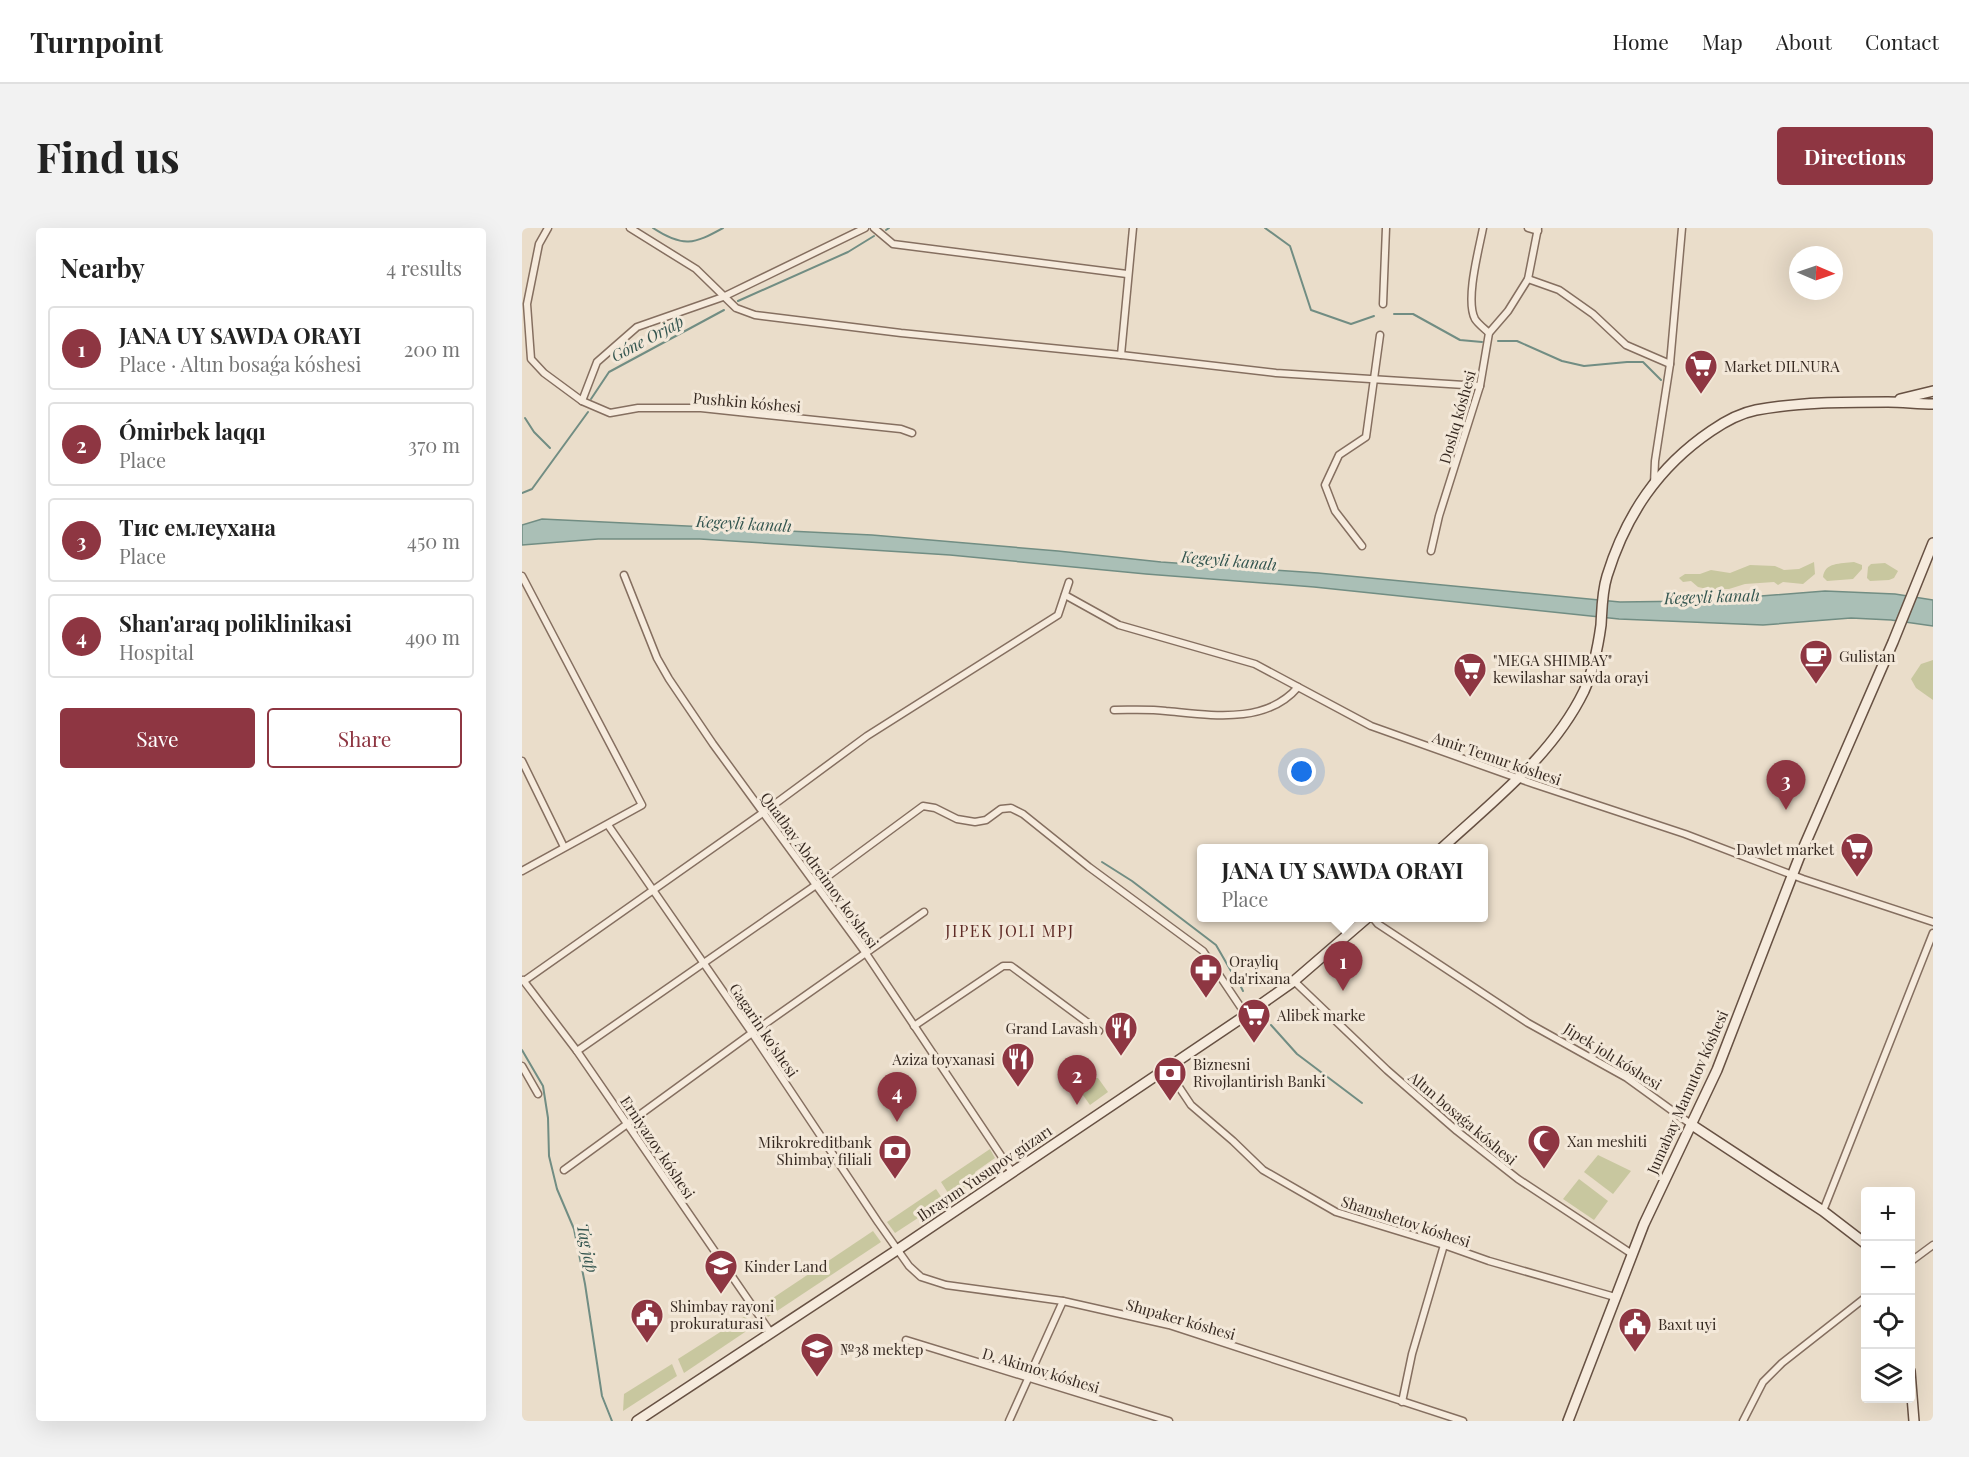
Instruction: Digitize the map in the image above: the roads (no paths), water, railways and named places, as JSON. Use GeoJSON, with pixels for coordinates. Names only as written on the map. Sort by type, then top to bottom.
{"type":"FeatureCollection","features":[{"type":"Feature","properties":{"kind":"main road"},"geometry":{"type":"LineString","coordinates":[[1889,402],[1933,391]]}},
{"type":"Feature","properties":{"kind":"main road"},"geometry":{"type":"LineString","coordinates":[[1447,844],[1555,739],[1580,699],[1591,672],[1600,627],[1604,590],[1625,528],[1669,465],[1696,441],[1722,424],[1754,410],[1805,404],[1889,402],[1933,404]]}},
{"type":"Feature","properties":{"kind":"main road","name":"Jumabay Mamutov kóshesi"},"geometry":{"type":"LineString","coordinates":[[1570,1420],[1648,1214],[1717,1070],[1792,875],[1893,642],[1933,543]]}},
{"type":"Feature","properties":{"kind":"main road","name":"Ibrayım Yusupov gúzarı"},"geometry":{"type":"LineString","coordinates":[[637,1421],[897,1250],[1246,1015],[1294,981],[1362,922]]}},
{"type":"Feature","properties":{"kind":"main road","name":"Jipek jolı kóshesi"},"geometry":{"type":"LineString","coordinates":[[1692,1125],[1823,1211],[1862,1241]]}},
{"type":"Feature","properties":{"kind":"main road"},"geometry":{"type":"LineString","coordinates":[[1913,1403],[1914,1421]]}},
{"type":"Feature","properties":{"kind":"street","name":"Pushkin kóshesi"},"geometry":{"type":"LineString","coordinates":[[548,228],[538,244],[527,304],[531,359],[544,373],[582,401],[610,413],[638,408],[700,408],[901,429],[912,433]]}},
{"type":"Feature","properties":{"kind":"street"},"geometry":{"type":"LineString","coordinates":[[630,228],[696,269],[736,308],[755,315],[1276,373],[1480,386]]}},
{"type":"Feature","properties":{"kind":"street"},"geometry":{"type":"LineString","coordinates":[[582,401],[597,362],[637,327],[723,297],[865,228]]}},
{"type":"Feature","properties":{"kind":"street"},"geometry":{"type":"LineString","coordinates":[[874,228],[893,244],[1127,274]]}},
{"type":"Feature","properties":{"kind":"street"},"geometry":{"type":"LineString","coordinates":[[1121,355],[1132,228]]}},
{"type":"Feature","properties":{"kind":"street"},"geometry":{"type":"LineString","coordinates":[[1383,304],[1386,228]]}},
{"type":"Feature","properties":{"kind":"street"},"geometry":{"type":"LineString","coordinates":[[1483,228],[1474,273],[1472,303],[1475,319],[1489,333]]}},
{"type":"Feature","properties":{"kind":"street"},"geometry":{"type":"LineString","coordinates":[[1528,228],[1538,230]]}},
{"type":"Feature","properties":{"kind":"street"},"geometry":{"type":"LineString","coordinates":[[1654,484],[1655,461],[1670,364],[1683,228]]}},
{"type":"Feature","properties":{"kind":"street","name":"Doslıq kóshesi"},"geometry":{"type":"LineString","coordinates":[[1431,551],[1480,386],[1489,333],[1508,310],[1528,279],[1538,230]]}},
{"type":"Feature","properties":{"kind":"street"},"geometry":{"type":"LineString","coordinates":[[1528,279],[1559,290],[1593,314],[1626,345],[1670,364]]}},
{"type":"Feature","properties":{"kind":"street"},"geometry":{"type":"LineString","coordinates":[[1362,546],[1335,511],[1325,485],[1339,455],[1365,436],[1380,335]]}},
{"type":"Feature","properties":{"kind":"street","name":"Quatbay Abdreimov ko'shesi"},"geometry":{"type":"LineString","coordinates":[[624,574],[657,658],[713,744],[865,952],[1012,1172]]}},
{"type":"Feature","properties":{"kind":"street"},"geometry":{"type":"LineString","coordinates":[[522,576],[642,805],[522,871]]}},
{"type":"Feature","properties":{"kind":"street"},"geometry":{"type":"LineString","coordinates":[[523,980],[764,812],[867,736],[1058,615],[1069,582]]}},
{"type":"Feature","properties":{"kind":"street","name":"Amir Temur kóshesi"},"geometry":{"type":"LineString","coordinates":[[1065,595],[1119,625],[1255,664],[1371,726],[1685,834],[1792,875],[1933,922]]}},
{"type":"Feature","properties":{"kind":"street"},"geometry":{"type":"LineString","coordinates":[[1114,710],[1165,711],[1214,716],[1260,712],[1288,699],[1298,687]]}},
{"type":"Feature","properties":{"kind":"street"},"geometry":{"type":"LineString","coordinates":[[522,761],[564,847]]}},
{"type":"Feature","properties":{"kind":"street"},"geometry":{"type":"LineString","coordinates":[[577,1051],[816,885],[923,806],[935,808],[957,819],[975,822],[986,820],[1001,809],[1011,808],[1023,814],[1089,867],[1203,951],[1246,1015]]}},
{"type":"Feature","properties":{"kind":"street","name":"Gagarin ko'shesi"},"geometry":{"type":"LineString","coordinates":[[608,825],[752,1033],[897,1250]]}},
{"type":"Feature","properties":{"kind":"street"},"geometry":{"type":"LineString","coordinates":[[564,1170],[865,952],[924,912]]}},
{"type":"Feature","properties":{"kind":"street","name":"Jipek jolı kóshesi"},"geometry":{"type":"LineString","coordinates":[[1376,922],[1528,1023],[1627,1078],[1692,1125]]}},
{"type":"Feature","properties":{"kind":"street"},"geometry":{"type":"LineString","coordinates":[[1823,1211],[1933,933]]}},
{"type":"Feature","properties":{"kind":"street"},"geometry":{"type":"LineString","coordinates":[[914,1026],[1003,966],[1011,966],[1099,1031]]}},
{"type":"Feature","properties":{"kind":"street","name":"Erniyazov kóshesi"},"geometry":{"type":"LineString","coordinates":[[523,980],[628,1123],[771,1333]]}},
{"type":"Feature","properties":{"kind":"street","name":"Altın bosaǵa kóshesi"},"geometry":{"type":"LineString","coordinates":[[1294,981],[1387,1070],[1457,1131],[1518,1179],[1632,1254]]}},
{"type":"Feature","properties":{"kind":"street"},"geometry":{"type":"LineString","coordinates":[[522,1066],[538,1094]]}},
{"type":"Feature","properties":{"kind":"street","name":"Shamshetov kóshesi"},"geometry":{"type":"LineString","coordinates":[[1167,1069],[1191,1105],[1263,1170],[1336,1212],[1489,1261],[1615,1297]]}},
{"type":"Feature","properties":{"kind":"street"},"geometry":{"type":"LineString","coordinates":[[1402,1402],[1412,1354],[1444,1245]]}},
{"type":"Feature","properties":{"kind":"street"},"geometry":{"type":"LineString","coordinates":[[1915,1259],[1933,1245]]}},
{"type":"Feature","properties":{"kind":"street","name":"Shıpaker kóshesi"},"geometry":{"type":"LineString","coordinates":[[897,1250],[921,1277],[946,1285],[1063,1301],[1168,1325],[1463,1421]]}},
{"type":"Feature","properties":{"kind":"street"},"geometry":{"type":"LineString","coordinates":[[1009,1421],[1063,1301]]}},
{"type":"Feature","properties":{"kind":"street"},"geometry":{"type":"LineString","coordinates":[[1743,1421],[1763,1382],[1782,1363],[1861,1301]]}},
{"type":"Feature","properties":{"kind":"street","name":"D. Akimov kóshesi"},"geometry":{"type":"LineString","coordinates":[[906,1340],[1169,1421]]}},
{"type":"Feature","properties":{"kind":"waterway"},"geometry":{"type":"LineString","coordinates":[[653,228],[673,239],[688,242],[704,238],[723,228]]}},
{"type":"Feature","properties":{"kind":"waterway"},"geometry":{"type":"LineString","coordinates":[[1265,228],[1290,246],[1311,310],[1351,324],[1374,316]]}},
{"type":"Feature","properties":{"kind":"waterway","name":"Góne Orjap"},"geometry":{"type":"LineString","coordinates":[[738,301],[848,252],[874,236]]}},
{"type":"Feature","properties":{"kind":"waterway","name":"Góne Orjap"},"geometry":{"type":"LineString","coordinates":[[591,399],[609,372],[724,310]]}},
{"type":"Feature","properties":{"kind":"waterway"},"geometry":{"type":"LineString","coordinates":[[1394,314],[1413,314],[1460,340],[1482,342]]}},
{"type":"Feature","properties":{"kind":"waterway"},"geometry":{"type":"LineString","coordinates":[[1498,341],[1517,341],[1562,361],[1584,366],[1643,362],[1661,380]]}},
{"type":"Feature","properties":{"kind":"waterway","name":"Góne Orjap"},"geometry":{"type":"LineString","coordinates":[[522,493],[532,489],[588,412]]}},
{"type":"Feature","properties":{"kind":"waterway"},"geometry":{"type":"LineString","coordinates":[[525,418],[534,432],[550,448]]}},
{"type":"Feature","properties":{"kind":"waterway"},"geometry":{"type":"LineString","coordinates":[[1102,862],[1132,881],[1216,945],[1231,971]]}},
{"type":"Feature","properties":{"kind":"waterway"},"geometry":{"type":"LineString","coordinates":[[1235,975],[1243,991]]}},
{"type":"Feature","properties":{"kind":"waterway"},"geometry":{"type":"LineString","coordinates":[[1271,1025],[1297,1054],[1362,1103]]}},
{"type":"Feature","properties":{"kind":"waterway","name":"Tag jap"},"geometry":{"type":"LineString","coordinates":[[522,1050],[543,1086],[548,1118],[549,1156],[557,1189],[574,1229],[602,1396],[612,1421]]}},
{"type":"Feature","properties":{"kind":"place","name":"Market DILNURA"},"geometry":{"type":"Point","coordinates":[1701,395]}},
{"type":"Feature","properties":{"kind":"place","name":"Gulistan"},"geometry":{"type":"Point","coordinates":[1816,685]}},
{"type":"Feature","properties":{"kind":"place","name":"\"MEGA SHIMBAY\" kewilashar sawda orayi"},"geometry":{"type":"Point","coordinates":[1470,698]}},
{"type":"Feature","properties":{"kind":"place","name":"Тис емлеухана"},"geometry":{"type":"Point","coordinates":[1786,810]}},
{"type":"Feature","properties":{"kind":"place","name":"Dawlet market"},"geometry":{"type":"Point","coordinates":[1857,878]}},
{"type":"Feature","properties":{"kind":"place","name":"JANA UY SAWDA ORAYI"},"geometry":{"type":"Point","coordinates":[1343,991]}},
{"type":"Feature","properties":{"kind":"place","name":"Orayliq da'rixana"},"geometry":{"type":"Point","coordinates":[1206,999]}},
{"type":"Feature","properties":{"kind":"place","name":"Alibek marke"},"geometry":{"type":"Point","coordinates":[1254,1044]}},
{"type":"Feature","properties":{"kind":"place","name":"Grand Lavash"},"geometry":{"type":"Point","coordinates":[1121,1057]}},
{"type":"Feature","properties":{"kind":"place","name":"Aziza toyxanasi"},"geometry":{"type":"Point","coordinates":[1018,1088]}},
{"type":"Feature","properties":{"kind":"place","name":"Biznesni Rivojlantirish Banki"},"geometry":{"type":"Point","coordinates":[1170,1102]}},
{"type":"Feature","properties":{"kind":"place","name":"Ómirbek laqqı"},"geometry":{"type":"Point","coordinates":[1077,1105]}},
{"type":"Feature","properties":{"kind":"place","name":"Shan'araq poliklinikasi"},"geometry":{"type":"Point","coordinates":[897,1122]}},
{"type":"Feature","properties":{"kind":"place","name":"Xan meshiti"},"geometry":{"type":"Point","coordinates":[1544,1170]}},
{"type":"Feature","properties":{"kind":"place","name":"Mikrokreditbank Shimbay filiali"},"geometry":{"type":"Point","coordinates":[895,1180]}},
{"type":"Feature","properties":{"kind":"place","name":"Kinder Land"},"geometry":{"type":"Point","coordinates":[721,1295]}},
{"type":"Feature","properties":{"kind":"place","name":"Shimbay rayoni prokuraturasi"},"geometry":{"type":"Point","coordinates":[647,1344]}},
{"type":"Feature","properties":{"kind":"place","name":"Baxıt uyi"},"geometry":{"type":"Point","coordinates":[1635,1353]}},
{"type":"Feature","properties":{"kind":"place","name":"№38 mektep"},"geometry":{"type":"Point","coordinates":[817,1378]}},
{"type":"Feature","properties":{"kind":"district","name":"JIPEK JOLI MPJ"},"geometry":{"type":"Point","coordinates":[1010,930]}},
{"type":"Feature","properties":{"kind":"water label","name":"Kegeyli kanalı"},"geometry":{"type":"Point","coordinates":[744,523]}},
{"type":"Feature","properties":{"kind":"water label","name":"Kegeyli kanalı"},"geometry":{"type":"Point","coordinates":[1229,560]}},
{"type":"Feature","properties":{"kind":"water label","name":"Kegeyli kanalı"},"geometry":{"type":"Point","coordinates":[1712,596]}}]}
